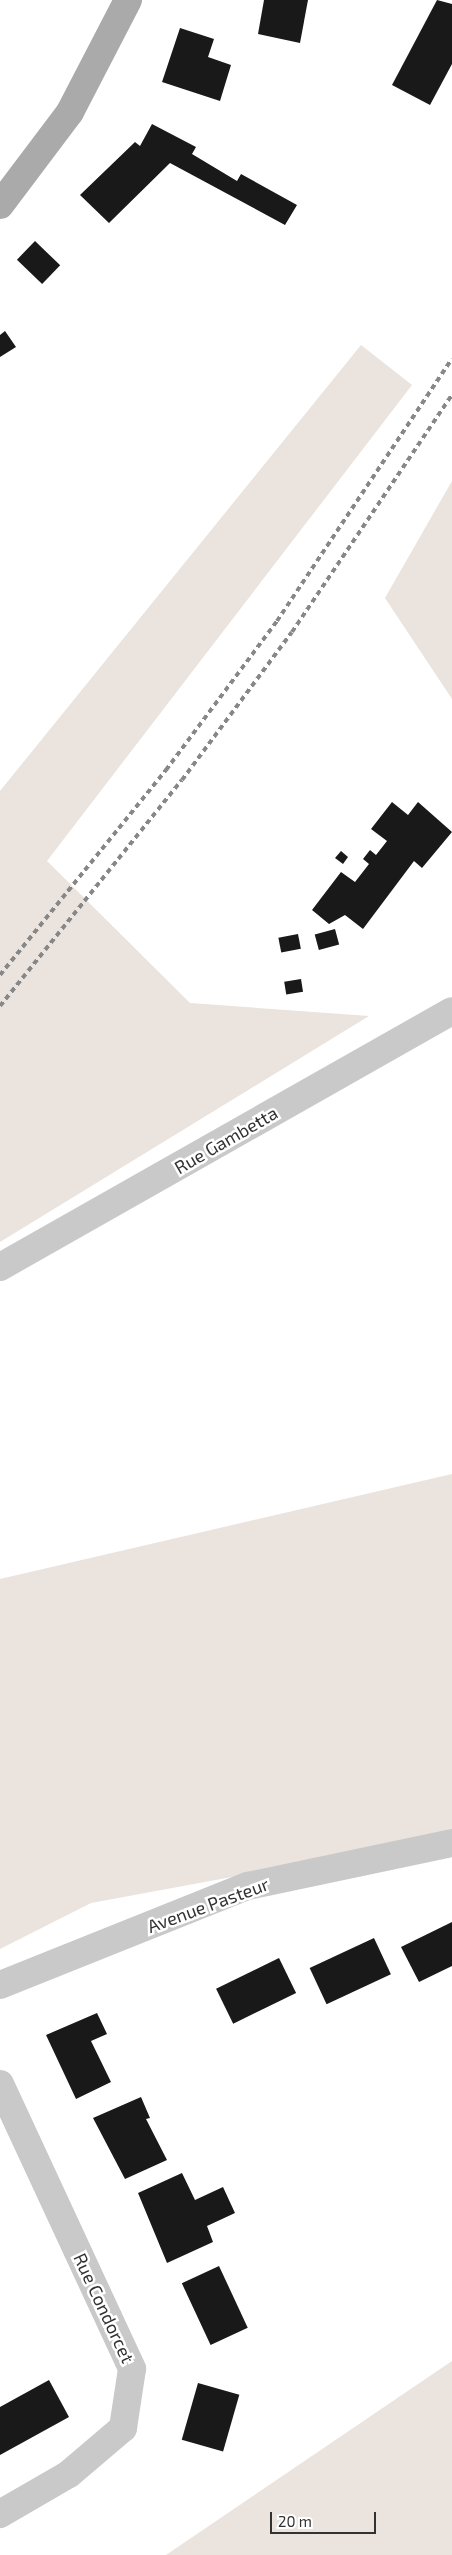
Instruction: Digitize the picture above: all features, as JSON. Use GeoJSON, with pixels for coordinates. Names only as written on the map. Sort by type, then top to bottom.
{"type":"FeatureCollection","features":[{"type":"Feature","properties":{"kind":"main road"},"geometry":{"type":"LineString","coordinates":[[0,205],[70,112],[128,0]]}},
{"type":"Feature","properties":{"kind":"street","name":"Rue Gambetta"},"geometry":{"type":"LineString","coordinates":[[0,1267],[452,1011]]}},
{"type":"Feature","properties":{"kind":"street","name":"Avenue Pasteur"},"geometry":{"type":"LineString","coordinates":[[0,1984],[248,1886],[452,1843]]}},
{"type":"Feature","properties":{"kind":"street","name":"Rue Condorcet"},"geometry":{"type":"LineString","coordinates":[[0,2084],[132,2370],[122,2428],[69,2474],[0,2514]]}},
{"type":"Feature","properties":{"kind":"shaded area"},"geometry":{"type":"Polygon","coordinates":[[[361,345],[412,385],[47,861],[190,1003],[369,1016],[0,1242],[0,791],[361,345]]]}},
{"type":"Feature","properties":{"kind":"shaded area"},"geometry":{"type":"Polygon","coordinates":[[[452,481],[452,699],[385,598],[452,481]]]}},
{"type":"Feature","properties":{"kind":"shaded area"},"geometry":{"type":"Polygon","coordinates":[[[452,1474],[452,1836],[91,1903],[0,1949],[0,1579],[452,1474]]]}},
{"type":"Feature","properties":{"kind":"shaded area"},"geometry":{"type":"Polygon","coordinates":[[[452,2361],[452,2555],[166,2555],[452,2361]]]}},
{"type":"Feature","properties":{"kind":"building"},"geometry":{"type":"Polygon","coordinates":[[[264,0],[308,0],[300,43],[258,34],[264,0]]]}},
{"type":"Feature","properties":{"kind":"building"},"geometry":{"type":"Polygon","coordinates":[[[437,0],[452,4],[452,64],[430,105],[392,85],[437,0]]]}},
{"type":"Feature","properties":{"kind":"building"},"geometry":{"type":"Polygon","coordinates":[[[180,28],[214,39],[208,57],[231,65],[220,101],[162,82],[180,28]]]}},
{"type":"Feature","properties":{"kind":"building"},"geometry":{"type":"Polygon","coordinates":[[[152,124],[196,147],[192,154],[237,181],[241,174],[297,205],[285,225],[170,163],[109,223],[80,195],[135,142],[140,146],[152,124]]]}},
{"type":"Feature","properties":{"kind":"building"},"geometry":{"type":"Polygon","coordinates":[[[35,241],[60,265],[42,284],[17,260],[35,241]]]}},
{"type":"Feature","properties":{"kind":"building"},"geometry":{"type":"Polygon","coordinates":[[[5,331],[16,347],[0,357],[0,335],[5,331]]]}},
{"type":"Feature","properties":{"kind":"building"},"geometry":{"type":"Polygon","coordinates":[[[392,802],[408,815],[418,802],[452,832],[422,868],[414,861],[363,929],[345,915],[329,924],[312,910],[341,872],[355,882],[369,864],[363,859],[370,850],[376,855],[387,841],[371,829],[392,802]]]}},
{"type":"Feature","properties":{"kind":"building"},"geometry":{"type":"Polygon","coordinates":[[[341,851],[348,857],[343,864],[335,858],[341,851]]]}},
{"type":"Feature","properties":{"kind":"building"},"geometry":{"type":"Polygon","coordinates":[[[335,929],[339,944],[319,950],[315,934],[335,929]]]}},
{"type":"Feature","properties":{"kind":"building"},"geometry":{"type":"Polygon","coordinates":[[[298,934],[301,949],[281,953],[278,938],[298,934]]]}},
{"type":"Feature","properties":{"kind":"building"},"geometry":{"type":"Polygon","coordinates":[[[301,979],[303,992],[286,994],[284,982],[301,979]]]}},
{"type":"Feature","properties":{"kind":"building"},"geometry":{"type":"Polygon","coordinates":[[[452,1922],[452,1966],[419,1982],[401,1947],[452,1922]]]}},
{"type":"Feature","properties":{"kind":"building"},"geometry":{"type":"Polygon","coordinates":[[[374,1938],[391,1974],[327,2004],[310,1968],[374,1938]]]}},
{"type":"Feature","properties":{"kind":"building"},"geometry":{"type":"Polygon","coordinates":[[[279,1958],[296,1993],[233,2024],[216,1989],[279,1958]]]}},
{"type":"Feature","properties":{"kind":"building"},"geometry":{"type":"Polygon","coordinates":[[[97,2013],[107,2034],[91,2041],[111,2082],[76,2099],[46,2035],[97,2013]]]}},
{"type":"Feature","properties":{"kind":"building"},"geometry":{"type":"Polygon","coordinates":[[[141,2097],[150,2118],[146,2119],[167,2160],[125,2179],[93,2118],[141,2097]]]}},
{"type":"Feature","properties":{"kind":"building"},"geometry":{"type":"Polygon","coordinates":[[[182,2173],[195,2200],[223,2187],[235,2213],[207,2226],[213,2242],[167,2263],[138,2193],[182,2173]]]}},
{"type":"Feature","properties":{"kind":"building"},"geometry":{"type":"Polygon","coordinates":[[[219,2266],[248,2328],[211,2345],[182,2283],[219,2266]]]}},
{"type":"Feature","properties":{"kind":"building"},"geometry":{"type":"Polygon","coordinates":[[[49,2380],[69,2417],[0,2455],[0,2407],[49,2380]]]}},
{"type":"Feature","properties":{"kind":"building"},"geometry":{"type":"Polygon","coordinates":[[[198,2383],[239,2395],[223,2452],[182,2440],[198,2383]]]}},
{"type":"Feature","properties":{"kind":"railway"},"geometry":{"type":"LineString","coordinates":[[0,975],[166,770],[277,621],[452,359]]}},
{"type":"Feature","properties":{"kind":"railway"},"geometry":{"type":"LineString","coordinates":[[0,1006],[182,780],[292,632],[452,395]]}}]}
